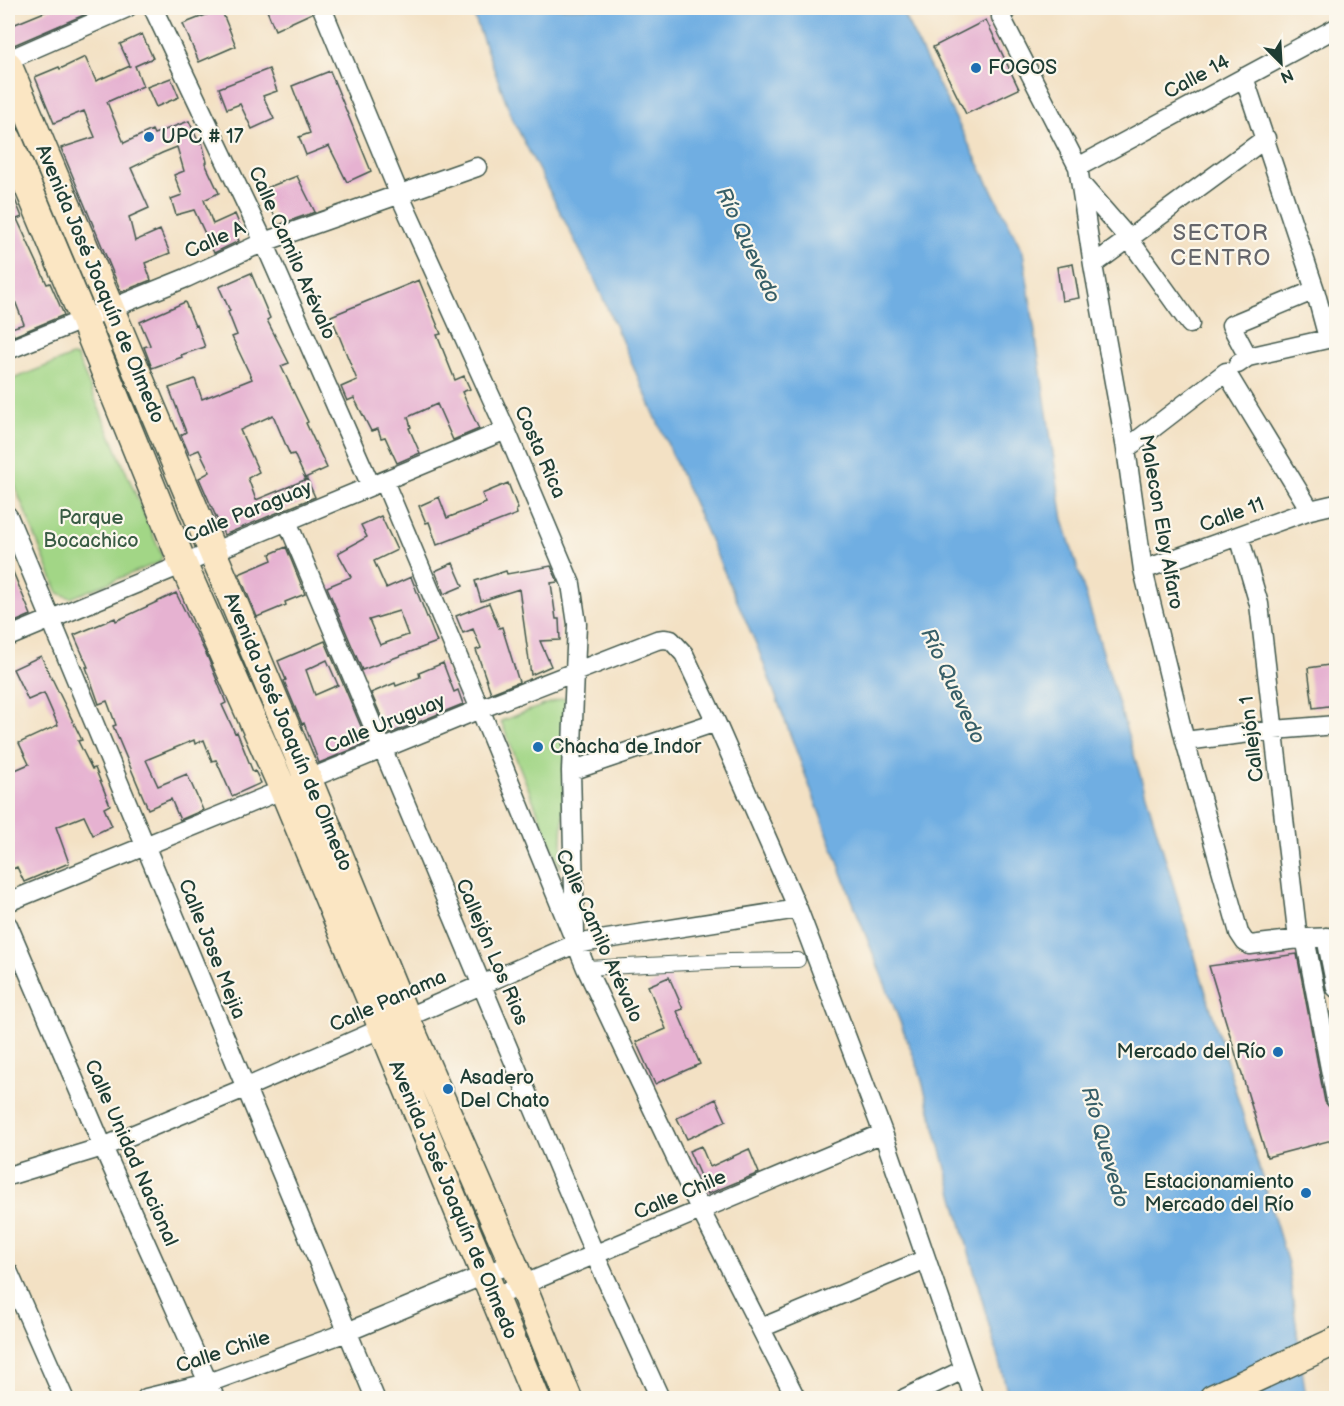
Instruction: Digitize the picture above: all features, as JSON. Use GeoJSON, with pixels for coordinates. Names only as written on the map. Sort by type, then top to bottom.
{"type":"FeatureCollection","features":[{"type":"Feature","properties":{"kind":"main road","name":"Avenida José Joaquín de Olmedo"},"geometry":{"type":"LineString","coordinates":[[8,65],[406,1018],[568,1398]]}},
{"type":"Feature","properties":{"kind":"main road","name":"Avenida José Joaquín de Olmedo"},"geometry":{"type":"LineString","coordinates":[[8,140],[183,564],[283,789],[536,1398]]}},
{"type":"Feature","properties":{"kind":"main road"},"geometry":{"type":"LineString","coordinates":[[1213,1398],[1334,1342]]}},
{"type":"Feature","properties":{"kind":"street"},"geometry":{"type":"LineString","coordinates":[[8,60],[127,8]]}},
{"type":"Feature","properties":{"kind":"street","name":"Calle Camilo Arévalo"},"geometry":{"type":"LineString","coordinates":[[153,8],[480,709],[586,968],[701,1212],[796,1398]]}},
{"type":"Feature","properties":{"kind":"street","name":"Costa Rica"},"geometry":{"type":"LineString","coordinates":[[322,8],[400,196],[506,430],[572,584],[577,624],[571,771],[576,944]]}},
{"type":"Feature","properties":{"kind":"street"},"geometry":{"type":"LineString","coordinates":[[1005,11],[1079,175],[1129,239],[1190,324]]}},
{"type":"Feature","properties":{"kind":"street","name":"Calle 14"},"geometry":{"type":"LineString","coordinates":[[1079,175],[1244,77],[1336,28]]}},
{"type":"Feature","properties":{"kind":"street"},"geometry":{"type":"LineString","coordinates":[[1126,449],[1248,357],[1332,338],[1244,77]]}},
{"type":"Feature","properties":{"kind":"street"},"geometry":{"type":"LineString","coordinates":[[1094,265],[1266,138]]}},
{"type":"Feature","properties":{"kind":"street","name":"Calle A"},"geometry":{"type":"LineString","coordinates":[[8,350],[186,278],[264,242],[400,196],[477,166]]}},
{"type":"Feature","properties":{"kind":"street","name":"Malecon Eloy Alfaro"},"geometry":{"type":"LineString","coordinates":[[1079,175],[1126,449],[1143,570],[1185,741],[1239,933],[1250,945],[1303,938]]}},
{"type":"Feature","properties":{"kind":"street"},"geometry":{"type":"LineString","coordinates":[[1248,357],[1232,325],[1315,290]]}},
{"type":"Feature","properties":{"kind":"street"},"geometry":{"type":"LineString","coordinates":[[1226,372],[1310,510]]}},
{"type":"Feature","properties":{"kind":"street","name":"Calle Paraguay"},"geometry":{"type":"LineString","coordinates":[[8,637],[506,430]]}},
{"type":"Feature","properties":{"kind":"street","name":"Calle 11"},"geometry":{"type":"LineString","coordinates":[[1143,570],[1310,510],[1336,504]]}},
{"type":"Feature","properties":{"kind":"street","name":"Calle Jose Mejia"},"geometry":{"type":"LineString","coordinates":[[8,516],[375,1398]]}},
{"type":"Feature","properties":{"kind":"street","name":"Callejón Los Rios"},"geometry":{"type":"LineString","coordinates":[[287,521],[595,1255],[660,1398]]}},
{"type":"Feature","properties":{"kind":"street","name":"Callejón 1"},"geometry":{"type":"LineString","coordinates":[[1239,536],[1259,604],[1303,938]]}},
{"type":"Feature","properties":{"kind":"street","name":"Calle Uruguay"},"geometry":{"type":"LineString","coordinates":[[8,902],[480,709],[661,639],[668,639],[679,647],[716,722]]}},
{"type":"Feature","properties":{"kind":"street"},"geometry":{"type":"LineString","coordinates":[[571,771],[716,722],[798,909],[883,1133],[974,1398]]}},
{"type":"Feature","properties":{"kind":"street"},"geometry":{"type":"LineString","coordinates":[[1185,741],[1336,725]]}},
{"type":"Feature","properties":{"kind":"street","name":"Calle Panama"},"geometry":{"type":"LineString","coordinates":[[8,1176],[103,1147],[576,944],[798,909]]}},
{"type":"Feature","properties":{"kind":"street","name":"Calle Unidad Nacional"},"geometry":{"type":"LineString","coordinates":[[8,925],[211,1391]]}},
{"type":"Feature","properties":{"kind":"street"},"geometry":{"type":"LineString","coordinates":[[1336,988],[1331,937],[1303,938],[1307,948],[1336,1100]]}},
{"type":"Feature","properties":{"kind":"street"},"geometry":{"type":"LineString","coordinates":[[586,968],[798,960]]}},
{"type":"Feature","properties":{"kind":"street","name":"Calle Chile"},"geometry":{"type":"LineString","coordinates":[[146,1398],[211,1391],[347,1332],[489,1286],[517,1274],[595,1255],[883,1133]]}},
{"type":"Feature","properties":{"kind":"street"},"geometry":{"type":"LineString","coordinates":[[761,1328],[926,1259]]}},
{"type":"Feature","properties":{"kind":"street"},"geometry":{"type":"LineString","coordinates":[[8,1270],[64,1398]]}},
{"type":"Feature","properties":{"kind":"street"},"geometry":{"type":"LineString","coordinates":[[905,1398],[963,1370]]}},
{"type":"Feature","properties":{"kind":"green space","name":"Parque Bocachico"},"geometry":{"type":"Polygon","coordinates":[[[72,356],[77,357],[162,556],[160,562],[71,598],[58,593],[8,469],[8,381],[72,356]]]}},
{"type":"Feature","properties":{"kind":"green space"},"geometry":{"type":"Polygon","coordinates":[[[563,698],[567,702],[561,869],[501,721],[563,698]]]}},
{"type":"Feature","properties":{"kind":"water","name":"Río Quevedo"},"geometry":{"type":"Polygon","coordinates":[[[471,8],[900,8],[1023,252],[1063,520],[1288,1264],[1306,1398],[1009,1398],[919,1070],[757,646],[594,278],[513,120],[471,8]]]}},
{"type":"Feature","properties":{"kind":"building"},"geometry":{"type":"Polygon","coordinates":[[[54,8],[100,8],[14,45],[8,27],[54,8]]]}},
{"type":"Feature","properties":{"kind":"building"},"geometry":{"type":"Polygon","coordinates":[[[266,8],[311,8],[312,13],[275,30],[266,8]]]}},
{"type":"Feature","properties":{"kind":"building"},"geometry":{"type":"Polygon","coordinates":[[[221,9],[236,46],[199,62],[183,24],[221,9]]]}},
{"type":"Feature","properties":{"kind":"building","name":"FOGOS"},"geometry":{"type":"Polygon","coordinates":[[[986,20],[1019,89],[966,114],[933,47],[986,20]]]}},
{"type":"Feature","properties":{"kind":"building"},"geometry":{"type":"Polygon","coordinates":[[[142,34],[153,58],[135,66],[143,86],[107,102],[124,143],[152,130],[154,134],[189,121],[199,143],[202,142],[207,162],[205,163],[219,193],[204,200],[213,224],[235,214],[240,226],[234,229],[239,241],[214,253],[194,210],[176,215],[171,199],[182,195],[174,175],[184,171],[177,147],[162,153],[131,168],[149,208],[129,217],[135,241],[160,230],[170,253],[145,263],[151,280],[121,292],[61,148],[95,137],[84,111],[54,123],[35,77],[59,67],[60,69],[85,57],[96,81],[130,66],[120,44],[142,34]]]}},
{"type":"Feature","properties":{"kind":"building"},"geometry":{"type":"Polygon","coordinates":[[[269,69],[277,91],[263,96],[274,119],[252,129],[240,104],[227,109],[219,88],[269,69]]]}},
{"type":"Feature","properties":{"kind":"building"},"geometry":{"type":"Polygon","coordinates":[[[330,71],[371,171],[347,182],[329,146],[306,155],[299,137],[310,133],[292,86],[330,71]]]}},
{"type":"Feature","properties":{"kind":"building"},"geometry":{"type":"Polygon","coordinates":[[[171,78],[179,97],[156,107],[147,87],[171,78]]]}},
{"type":"Feature","properties":{"kind":"building"},"geometry":{"type":"Polygon","coordinates":[[[297,176],[315,212],[278,225],[264,189],[297,176]]]}},
{"type":"Feature","properties":{"kind":"building"},"geometry":{"type":"Polygon","coordinates":[[[8,182],[22,217],[17,219],[64,315],[14,336],[11,328],[24,324],[13,296],[8,298],[8,274],[13,271],[8,259],[8,182]]]}},
{"type":"Feature","properties":{"kind":"building"},"geometry":{"type":"Polygon","coordinates":[[[1073,264],[1079,298],[1062,301],[1057,267],[1073,264]]]}},
{"type":"Feature","properties":{"kind":"building"},"geometry":{"type":"Polygon","coordinates":[[[251,273],[270,318],[267,320],[289,363],[281,366],[327,468],[305,478],[294,454],[290,455],[273,415],[240,430],[259,472],[248,478],[256,500],[307,479],[315,497],[224,535],[199,478],[210,472],[199,450],[189,454],[181,435],[186,432],[169,388],[195,379],[202,399],[252,379],[232,337],[237,335],[228,312],[230,311],[219,287],[251,273]]]}},
{"type":"Feature","properties":{"kind":"building"},"geometry":{"type":"Polygon","coordinates":[[[419,280],[441,334],[437,335],[455,380],[464,376],[470,389],[462,392],[479,429],[453,440],[437,404],[408,417],[411,427],[409,428],[420,453],[397,463],[385,437],[381,438],[378,429],[371,431],[354,398],[347,401],[341,387],[357,380],[331,316],[419,280]]]}},
{"type":"Feature","properties":{"kind":"building"},"geometry":{"type":"Polygon","coordinates":[[[185,302],[205,347],[152,368],[144,347],[150,345],[140,322],[185,302]]]}},
{"type":"Feature","properties":{"kind":"building"},"geometry":{"type":"Polygon","coordinates":[[[508,483],[518,509],[517,514],[437,545],[429,522],[426,523],[419,506],[439,497],[447,518],[486,503],[482,494],[508,483]]]}},
{"type":"Feature","properties":{"kind":"building"},"geometry":{"type":"Polygon","coordinates":[[[381,516],[397,550],[374,561],[386,588],[411,577],[437,642],[362,670],[327,587],[351,577],[338,553],[367,537],[361,525],[381,516]],[[399,611],[369,620],[380,645],[408,635],[399,611]]]}},
{"type":"Feature","properties":{"kind":"building"},"geometry":{"type":"Polygon","coordinates":[[[286,547],[305,594],[257,617],[239,574],[272,560],[270,554],[286,547]]]}},
{"type":"Feature","properties":{"kind":"building"},"geometry":{"type":"Polygon","coordinates":[[[8,560],[31,615],[8,625],[8,560]]]}},
{"type":"Feature","properties":{"kind":"building"},"geometry":{"type":"Polygon","coordinates":[[[453,563],[463,586],[444,594],[435,571],[453,563]]]}},
{"type":"Feature","properties":{"kind":"building"},"geometry":{"type":"Polygon","coordinates":[[[551,566],[558,582],[551,583],[556,619],[559,619],[560,640],[540,641],[551,666],[531,675],[519,589],[481,601],[475,581],[506,571],[507,574],[551,566]]]}},
{"type":"Feature","properties":{"kind":"building"},"geometry":{"type":"Polygon","coordinates":[[[176,593],[208,658],[226,703],[222,705],[235,733],[237,732],[253,772],[255,771],[261,783],[232,796],[216,760],[212,761],[204,740],[195,744],[194,740],[146,760],[158,786],[187,774],[203,810],[180,820],[171,799],[148,809],[113,726],[116,725],[107,701],[99,704],[86,667],[88,667],[74,635],[115,618],[116,621],[176,593]]]}},
{"type":"Feature","properties":{"kind":"building"},"geometry":{"type":"Polygon","coordinates":[[[489,603],[499,628],[502,627],[519,682],[491,693],[476,650],[481,648],[473,629],[463,633],[456,616],[489,603]]]}},
{"type":"Feature","properties":{"kind":"building"},"geometry":{"type":"Polygon","coordinates":[[[325,641],[368,743],[319,763],[304,723],[302,724],[284,681],[286,680],[278,661],[325,641]],[[327,660],[306,670],[315,695],[338,685],[327,660]]]}},
{"type":"Feature","properties":{"kind":"building"},"geometry":{"type":"Polygon","coordinates":[[[41,656],[82,740],[78,741],[92,769],[95,768],[110,805],[104,808],[112,826],[93,835],[84,816],[56,827],[69,863],[24,882],[17,867],[8,871],[8,773],[29,764],[19,743],[58,725],[44,693],[28,700],[13,669],[41,656]]]}},
{"type":"Feature","properties":{"kind":"building"},"geometry":{"type":"Polygon","coordinates":[[[443,663],[454,692],[458,690],[463,704],[389,734],[371,693],[395,683],[396,686],[420,677],[419,673],[443,663]]]}},
{"type":"Feature","properties":{"kind":"building"},"geometry":{"type":"Polygon","coordinates":[[[1336,664],[1336,705],[1313,708],[1308,668],[1336,664]]]}},
{"type":"Feature","properties":{"kind":"building","name":"Mercado del Río"},"geometry":{"type":"Polygon","coordinates":[[[1297,954],[1325,1102],[1332,1110],[1336,1139],[1267,1157],[1209,966],[1297,954]]]}},
{"type":"Feature","properties":{"kind":"building"},"geometry":{"type":"Polygon","coordinates":[[[669,977],[683,1009],[677,1011],[700,1064],[655,1084],[636,1042],[666,1029],[648,986],[669,977]]]}},
{"type":"Feature","properties":{"kind":"building"},"geometry":{"type":"Polygon","coordinates":[[[716,1099],[726,1121],[687,1139],[677,1118],[716,1099]]]}},
{"type":"Feature","properties":{"kind":"building"},"geometry":{"type":"Polygon","coordinates":[[[701,1146],[710,1167],[749,1149],[759,1173],[708,1194],[689,1151],[701,1146]]]}},
{"type":"Feature","properties":{"kind":"place","name":"FOGOS"},"geometry":{"type":"Point","coordinates":[976,68]}},
{"type":"Feature","properties":{"kind":"place","name":"UPC # 17"},"geometry":{"type":"Point","coordinates":[149,137]}},
{"type":"Feature","properties":{"kind":"place","name":"Chacha de Indor"},"geometry":{"type":"Point","coordinates":[538,747]}},
{"type":"Feature","properties":{"kind":"place","name":"Mercado del Río"},"geometry":{"type":"Point","coordinates":[1278,1052]}},
{"type":"Feature","properties":{"kind":"place","name":"Asadero Del Chato"},"geometry":{"type":"Point","coordinates":[448,1089]}},
{"type":"Feature","properties":{"kind":"place","name":"Estacionamiento Mercado del Río"},"geometry":{"type":"Point","coordinates":[1306,1193]}},
{"type":"Feature","properties":{"kind":"district","name":"SECTOR CENTRO"},"geometry":{"type":"Point","coordinates":[1221,246]}}]}
